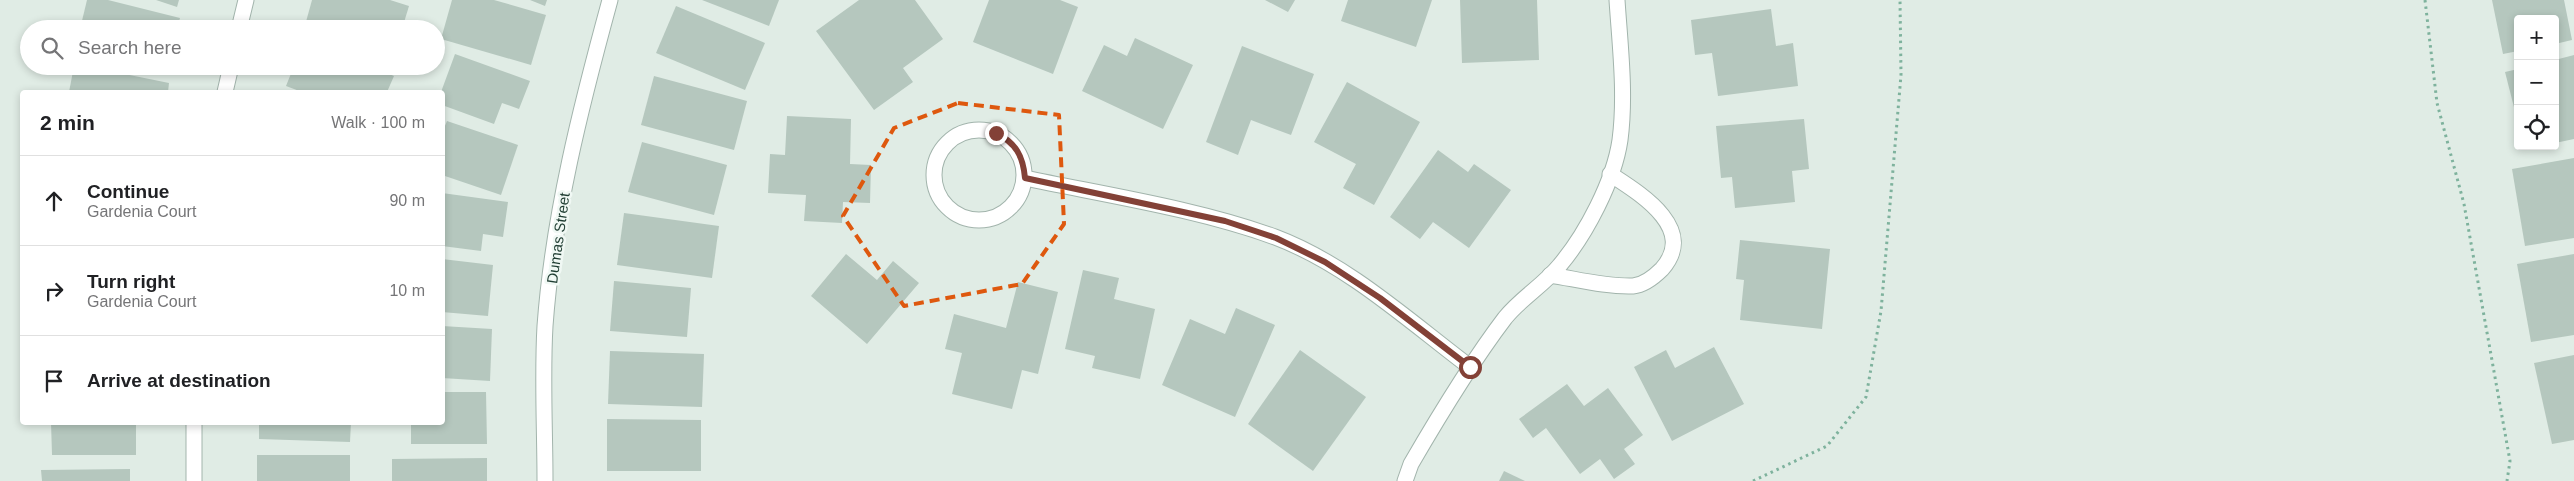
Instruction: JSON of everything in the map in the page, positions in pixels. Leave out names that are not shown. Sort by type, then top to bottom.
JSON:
[{"type":"street","points":[[241,20],[246,0]]},
{"type":"street","name":"Dumas Street","points":[[545,481],[545,326],[556,243],[584,95],[610,0]]},
{"type":"street","points":[[1405,481],[1416,456],[1470,367],[1507,316],[1559,266],[1586,228],[1610,174],[1620,141],[1622,84],[1617,0]]},
{"type":"street","points":[[225,90],[229,75]]},
{"type":"street","points":[[982,129],[996,133],[1008,140],[1018,150],[1023,163],[1025,178],[1021,193],[1013,206],[993,218],[969,219],[955,213],[943,202],[936,188],[934,172],[937,158],[944,146],[955,136],[968,131],[982,129]]},
{"type":"street","points":[[1550,275],[1635,286],[1653,278],[1667,263],[1672,244],[1669,224],[1657,207],[1610,174]]},
{"type":"street","points":[[1025,178],[1225,221],[1276,238],[1325,262],[1372,293],[1470,367]]},
{"type":"street","points":[[194,425],[194,481]]},
{"type":"path","points":[[1752,481],[1827,446],[1866,397],[1881,311],[1900,94],[1900,0]]},
{"type":"path","points":[[2425,0],[2437,103],[2464,204],[2510,461],[2507,481]]},
{"type":"highlighted area","points":[[958,103],[1059,115],[1064,224],[1022,284],[904,306],[843,216],[894,128]]},
{"type":"building","points":[[87,0],[108,0],[180,18],[179,20],[82,20]]},
{"type":"building","points":[[156,0],[179,0],[177,7]]},
{"type":"building","points":[[312,0],[390,0],[409,6],[405,20],[306,20]]},
{"type":"building","points":[[452,0],[494,0],[546,15],[531,65],[445,40],[445,25]]},
{"type":"building","points":[[530,0],[547,0],[545,6]]},
{"type":"building","points":[[702,0],[779,0],[769,26]]},
{"type":"building","points":[[859,0],[915,0],[943,39],[903,68],[913,82],[874,110],[816,31]]},
{"type":"building","points":[[989,0],[1060,0],[1078,7],[1053,74],[973,42]]},
{"type":"building","points":[[1265,0],[1295,0],[1288,12]]},
{"type":"building","points":[[1348,0],[1432,0],[1416,47],[1341,21]]},
{"type":"building","points":[[1460,0],[1537,0],[1539,60],[1462,63]]},
{"type":"building","points":[[2492,0],[2564,0],[2572,40],[2559,43],[2559,15],[2514,15],[2514,52],[2503,54]]},
{"type":"building","points":[[676,6],[765,43],[745,90],[656,53]]},
{"type":"building","points":[[1771,9],[1776,46],[1793,43],[1798,86],[1718,96],[1712,53],[1695,55],[1691,20]]},
{"type":"building","points":[[1135,38],[1193,65],[1163,129],[1082,91],[1104,45],[1127,56]]},
{"type":"building","points":[[1242,46],[1314,74],[1291,135],[1251,120],[1238,155],[1206,142]]},
{"type":"building","points":[[455,54],[530,81],[519,109],[502,103],[494,124],[445,106],[445,90],[442,90]]},
{"type":"building","points":[[2574,55],[2574,139],[2559,142],[2559,60]]},
{"type":"building","points":[[2514,70],[2514,107],[2505,72]]},
{"type":"building","points":[[72,75],[129,75],[169,83],[168,90],[69,90]]},
{"type":"building","points":[[290,75],[394,76],[388,90],[297,90],[286,86]]},
{"type":"building","points":[[654,76],[747,101],[734,150],[641,125]]},
{"type":"building","points":[[1347,82],[1420,122],[1374,205],[1343,188],[1356,164],[1314,142]]},
{"type":"building","points":[[787,116],[851,119],[850,164],[871,165],[870,203],[843,202],[842,223],[804,221],[806,195],[768,193],[770,154],[785,155]]},
{"type":"building","points":[[1804,119],[1809,169],[1792,171],[1795,202],[1735,208],[1732,177],[1721,178],[1716,126]]},
{"type":"building","points":[[447,121],[518,145],[501,195],[445,176],[445,126]]},
{"type":"building","points":[[642,142],[727,165],[714,215],[628,192]]},
{"type":"building","points":[[1438,150],[1468,172],[1474,164],[1511,190],[1469,248],[1433,222],[1420,239],[1390,217]]},
{"type":"building","points":[[2574,158],[2574,238],[2525,246],[2512,169]]},
{"type":"building","points":[[445,193],[508,202],[503,237],[483,234],[481,251],[445,246]]},
{"type":"building","points":[[624,213],[719,226],[712,278],[617,265]]},
{"type":"building","points":[[1740,240],[1830,249],[1822,329],[1740,320],[1744,280],[1736,279]]},
{"type":"building","points":[[846,254],[877,280],[893,261],[919,283],[867,344],[811,296]]},
{"type":"building","points":[[2574,254],[2574,335],[2531,342],[2517,264]]},
{"type":"building","points":[[445,259],[493,265],[488,316],[445,312]]},
{"type":"building","points":[[1083,270],[1119,278],[1114,299],[1155,309],[1140,379],[1092,368],[1095,356],[1065,349]]},
{"type":"building","points":[[614,281],[691,288],[687,337],[610,331]]},
{"type":"building","points":[[1018,282],[1058,292],[1038,374],[1022,370],[1012,409],[952,394],[962,353],[945,349],[954,314],[1006,328]]},
{"type":"building","points":[[1236,308],[1275,325],[1235,417],[1162,385],[1190,319],[1225,334]]},
{"type":"building","points":[[445,326],[492,329],[490,381],[445,378]]},
{"type":"building","points":[[1714,347],[1744,404],[1672,441],[1634,367],[1666,350],[1675,368]]},
{"type":"building","points":[[1300,350],[1366,397],[1313,471],[1248,424]]},
{"type":"building","points":[[610,351],[704,354],[702,407],[608,404]]},
{"type":"building","points":[[2574,355],[2574,440],[2552,444],[2534,363]]},
{"type":"building","points":[[1567,384],[1584,406],[1608,388],[1643,435],[1624,449],[1635,464],[1614,479],[1600,459],[1580,474],[1546,428],[1533,438],[1519,419]]},
{"type":"building","points":[[445,392],[486,392],[487,444],[411,444],[411,425],[445,425]]},
{"type":"building","points":[[607,419],[701,420],[701,471],[607,471]]},
{"type":"building","points":[[51,425],[136,425],[136,455],[52,455]]},
{"type":"building","points":[[259,425],[351,425],[350,442],[259,439]]},
{"type":"building","points":[[257,455],[350,455],[350,481],[257,481]]},
{"type":"building","points":[[487,458],[487,481],[392,481],[392,459]]},
{"type":"building","points":[[130,469],[130,481],[42,481],[41,470]]},
{"type":"building","points":[[1504,471],[1525,481],[1499,481]]},
{"type":"route","points":[[996,133],[1008,140],[1018,150],[1023,163],[1025,178],[1225,221],[1276,238],[1325,262],[1380,298],[1470,367]]}]
